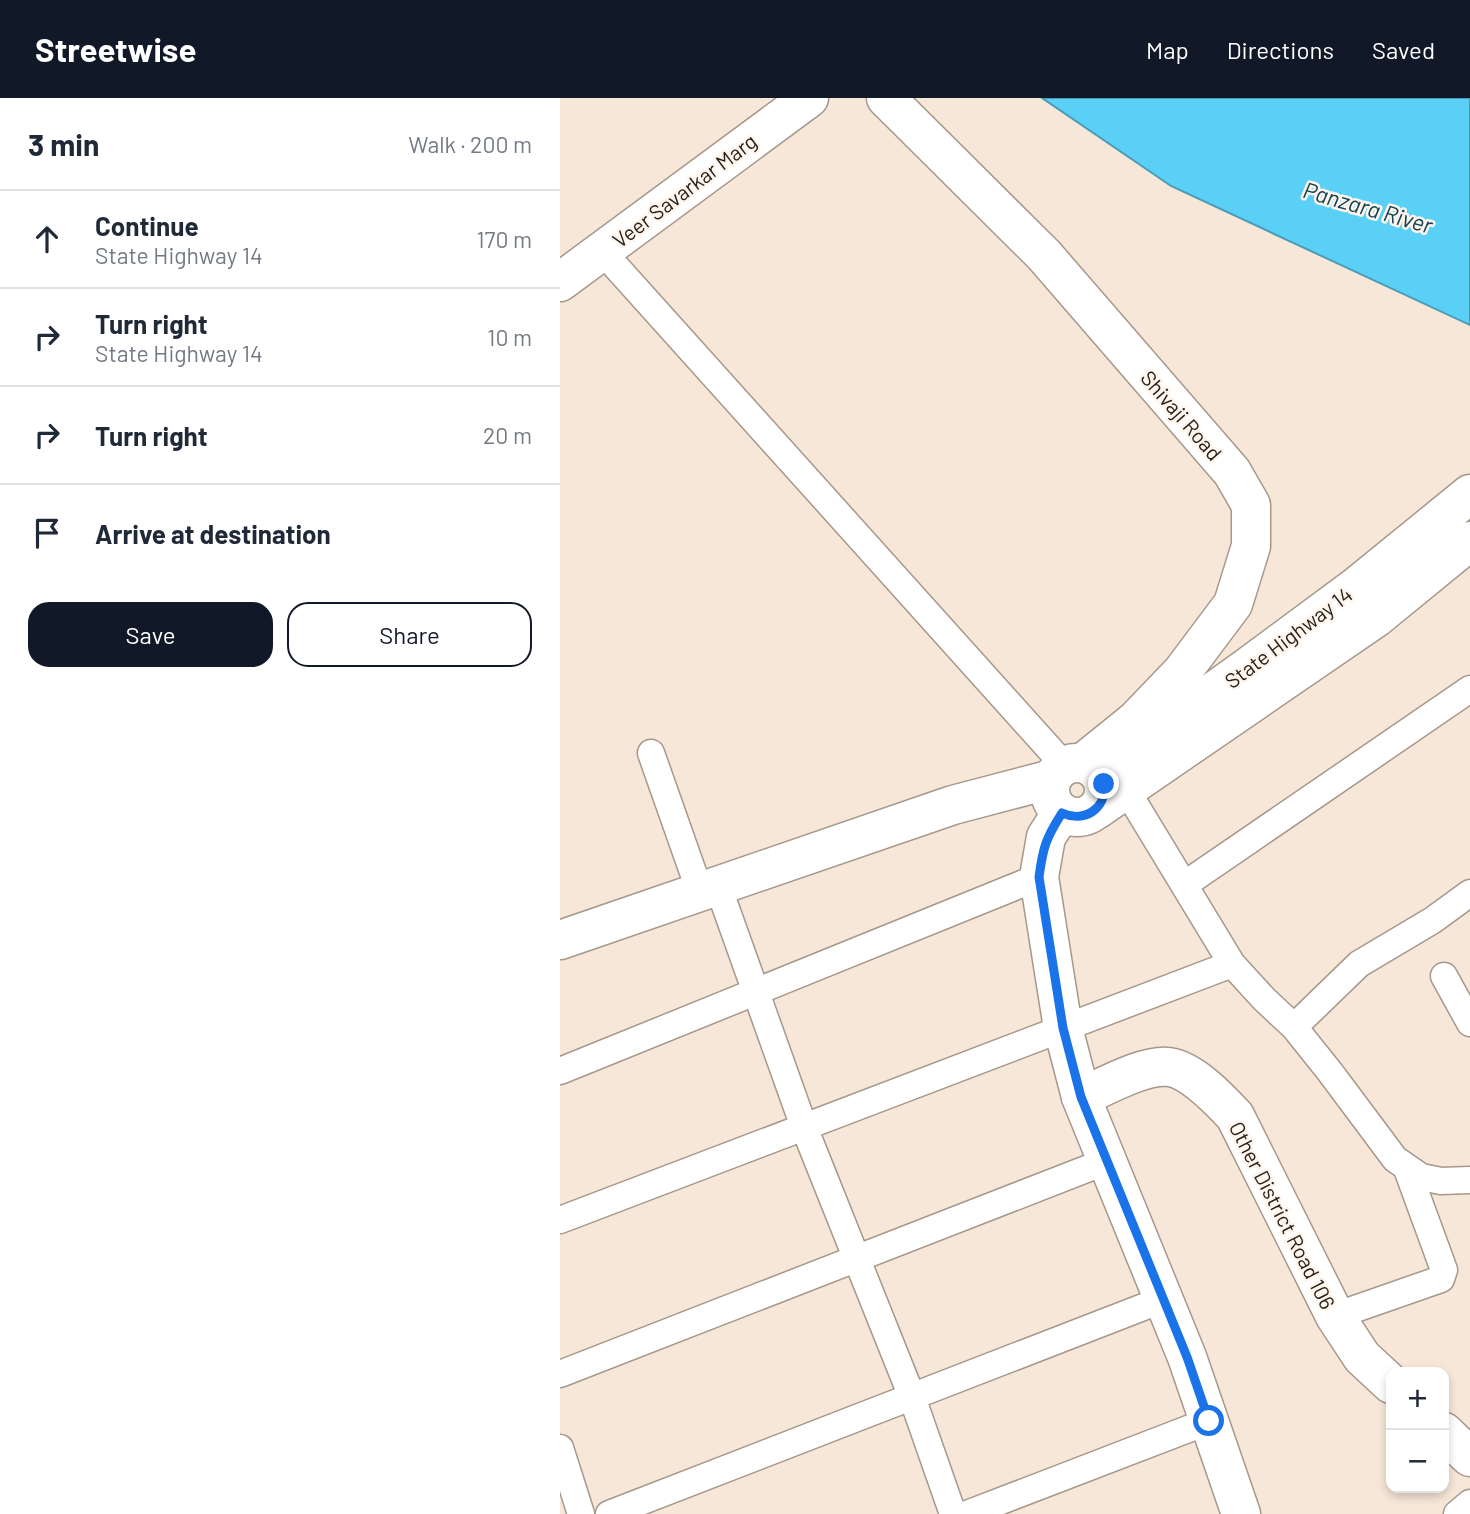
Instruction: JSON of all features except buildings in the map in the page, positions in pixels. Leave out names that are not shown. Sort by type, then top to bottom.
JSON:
[{"type":"main road","name":"Veer Savarkar Marg","points":[[560,282],[809,98]]},
{"type":"main road","name":"Shivaji Road","points":[[886,98],[1044,255],[1232,472],[1251,505],[1251,546],[1233,604],[1173,682],[1136,720],[1083,785]]},
{"type":"main road","name":"State Highway 14","points":[[1241,1514],[1187,1357],[1081,1097],[1063,1028],[1039,877],[1046,837],[1083,785],[1245,670],[1357,586],[1470,494]]},
{"type":"main road","name":"State Highway 14","points":[[1083,785],[1377,617],[1470,541]]},
{"type":"main road","points":[[560,940],[953,805],[1083,785]]},
{"type":"main road","name":"Other District Road 106","points":[[1081,1097],[1150,1068],[1171,1067],[1215,1095],[1235,1116],[1335,1317],[1362,1357],[1386,1379]]},
{"type":"main road","points":[[1449,1438],[1470,1457]]},
{"type":"street","points":[[602,251],[1033,733],[1184,885],[1232,964],[1294,1027],[1395,1159],[1421,1177],[1441,1181],[1470,1180]]},
{"type":"street","points":[[1184,885],[1470,689]]},
{"type":"street","points":[[651,753],[755,992],[804,1127],[912,1397],[953,1514]]},
{"type":"street","points":[[560,1071],[1039,877]]},
{"type":"street","points":[[1294,1027],[1359,964],[1433,920],[1470,894]]},
{"type":"street","points":[[560,1220],[1232,964]]},
{"type":"street","points":[[1444,976],[1470,1023]]},
{"type":"street","points":[[560,1374],[1107,1161]]},
{"type":"street","points":[[1335,1317],[1441,1279],[1444,1275],[1407,1169]]},
{"type":"street","points":[[610,1514],[1164,1299]]},
{"type":"street","points":[[967,1514],[1209,1421]]},
{"type":"street","points":[[560,1448],[581,1514]]},
{"type":"street","points":[[1457,1514],[1470,1503]]},
{"type":"water","name":"Panzara River","points":[[1042,98],[1470,98],[1470,325],[1171,186]]},
{"type":"route","points":[[1104,784],[1105,793],[1096,810],[1079,817],[1062,813],[1046,837],[1041,857],[1039,877],[1063,1028],[1081,1097],[1187,1357],[1209,1421]]}]
